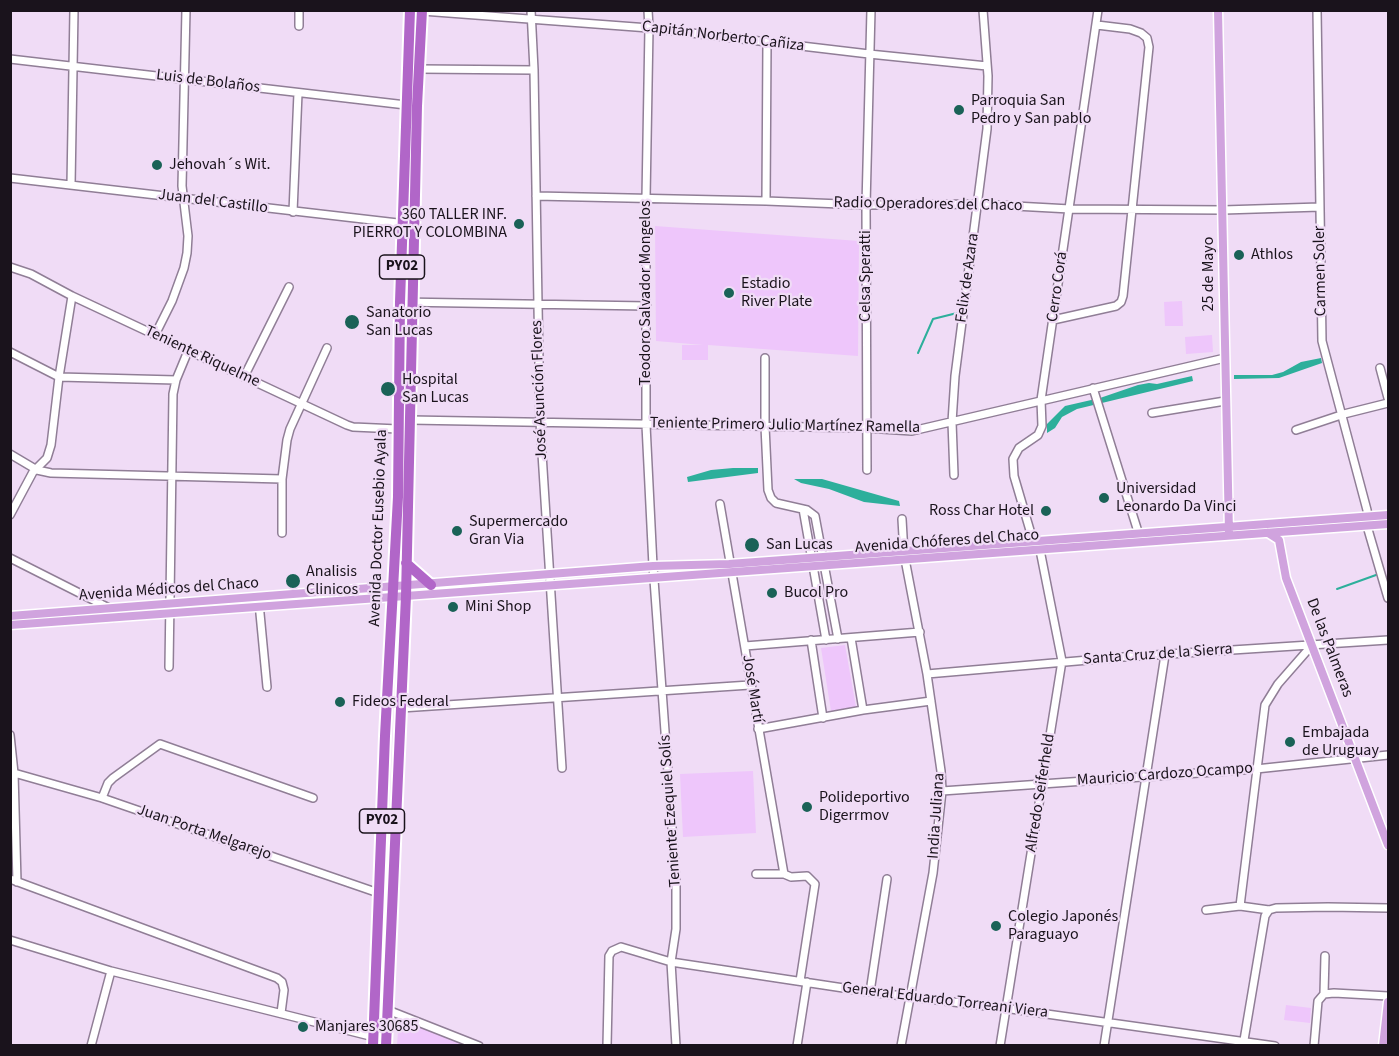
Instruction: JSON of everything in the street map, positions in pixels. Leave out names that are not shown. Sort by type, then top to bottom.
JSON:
[{"type":"highway","name":"Avenida Doctor Eusebio Ayala","points":[[374,1041],[382,821],[400,592],[406,563],[412,301],[406,105],[410,10]]},
{"type":"highway","name":"Avenida Doctor Eusebio Ayala","points":[[386,1043],[401,708],[398,497],[400,302],[409,224],[422,11]]},
{"type":"highway","points":[[406,563],[430,585]]},
{"type":"highway","points":[[382,821],[396,823]]},
{"type":"main road","name":"25 de Mayo","points":[[1218,10],[1224,210],[1225,401],[1228,513],[1231,530]]},
{"type":"main road","points":[[1228,513],[1240,523],[1276,521],[1284,524]]},
{"type":"main road","name":"Avenida Chóferes del Chaco","points":[[400,592],[430,585],[653,566],[813,568],[905,560],[1138,533],[1231,530],[1268,533],[1368,521],[1389,515]]},
{"type":"main road","name":"Avenida Chóferes del Chaco","points":[[400,592],[550,585],[904,550],[1141,543],[1284,524],[1368,521],[1389,524]]},
{"type":"main road","name":"De las Palmeras","points":[[1268,533],[1280,540],[1286,578],[1313,644],[1353,758],[1389,845]]},
{"type":"main road","name":"Avenida Médicos del Chaco","points":[[10,625],[169,604],[259,602],[400,592]]},
{"type":"main road","name":"Avenida Médicos del Chaco","points":[[10,616],[169,614],[259,602]]},
{"type":"main road","points":[[1383,1046],[1389,1002]]},
{"type":"street","points":[[71,185],[74,10]]},
{"type":"street","points":[[155,335],[172,301],[184,268],[188,236],[183,199],[186,10]]},
{"type":"street","points":[[298,26],[299,10]]},
{"type":"street","name":"Teodoro Salvador Mongelos","points":[[648,10],[650,28],[646,198],[646,425],[655,576]]},
{"type":"street","name":"Celsa Speratti","points":[[867,470],[866,205],[872,10]]},
{"type":"street","name":"Felix de Azara","points":[[954,475],[952,422],[955,376],[987,129],[987,66],[983,10]]},
{"type":"street","name":"Cerro Corá","points":[[1036,545],[1014,476],[1013,459],[1019,448],[1040,431],[1041,400],[1098,10]]},
{"type":"street","name":"Carmen Soler","points":[[1317,10],[1323,346],[1389,598]]},
{"type":"street","name":"Capitán Norberto Cañiza","points":[[422,11],[532,14],[987,66]]},
{"type":"street","name":"José Asunción Flores","points":[[532,14],[540,422],[562,768]]},
{"type":"street","points":[[1053,320],[1116,306],[1121,302],[1127,270],[1149,47],[1147,38],[1141,33],[1130,29],[1097,25]]},
{"type":"street","points":[[766,201],[767,42]]},
{"type":"street","name":"Luis de Bolaños","points":[[10,59],[406,105]]},
{"type":"street","points":[[419,69],[534,70]]},
{"type":"street","points":[[293,212],[298,93]]},
{"type":"street","name":"Juan del Castillo","points":[[10,178],[409,224]]},
{"type":"street","name":"Radio Operadores del Chaco","points":[[536,196],[866,205],[978,204],[1070,209],[1224,210],[1320,207]]},
{"type":"street","name":"Teniente Riquelme","points":[[10,267],[31,274],[72,296],[353,427],[398,429]]},
{"type":"street","points":[[244,377],[289,287]]},
{"type":"street","points":[[10,515],[33,472],[47,458],[51,445],[72,296]]},
{"type":"street","points":[[400,302],[647,306]]},
{"type":"street","points":[[282,532],[282,479],[286,440],[327,348]]},
{"type":"street","points":[[169,667],[173,394],[188,351]]},
{"type":"street","points":[[10,352],[59,377],[176,380]]},
{"type":"street","points":[[765,358],[767,484],[773,500],[781,505],[813,513],[838,639]]},
{"type":"street","name":"Teniente Primero Julio Martínez Ramella","points":[[410,420],[866,428],[912,431],[1225,358]]},
{"type":"street","points":[[1380,368],[1389,398]]},
{"type":"street","points":[[1093,388],[1141,543]]},
{"type":"street","points":[[1152,413],[1225,401]]},
{"type":"street","points":[[1296,430],[1389,403]]},
{"type":"street","points":[[10,454],[37,470],[51,473],[282,479]]},
{"type":"street","name":"José Martí","points":[[720,504],[784,874]]},
{"type":"street","points":[[803,509],[826,640]]},
{"type":"street","points":[[902,519],[904,550]]},
{"type":"street","name":"Alfredo Seiferheld","points":[[1000,1046],[1062,662],[1036,545]]},
{"type":"street","name":"India Juliana","points":[[902,1046],[933,873],[942,791],[927,674],[904,550]]},
{"type":"street","points":[[10,558],[112,613]]},
{"type":"street","name":"Teniente Ezequiel Solís","points":[[655,576],[676,883],[676,929],[671,962],[676,1046]]},
{"type":"street","points":[[259,602],[267,687]]},
{"type":"street","points":[[745,646],[920,632]]},
{"type":"street","points":[[851,638],[863,710]]},
{"type":"street","name":"Santa Cruz de la Sierra","points":[[927,674],[1389,639]]},
{"type":"street","points":[[811,640],[823,718]]},
{"type":"street","points":[[1240,906],[1264,705],[1278,684],[1313,644]]},
{"type":"street","points":[[1104,1046],[1165,655]]},
{"type":"street","points":[[401,708],[750,685]]},
{"type":"street","points":[[758,729],[863,710],[931,701]]},
{"type":"street","points":[[11,737],[14,773],[14,880],[277,978],[282,982],[284,990],[281,1013]]},
{"type":"street","points":[[102,798],[108,783],[113,778],[160,744],[313,798]]},
{"type":"street","name":"Mauricio Cardozo Ocampo","points":[[942,791],[1256,769],[1389,755]]},
{"type":"street","name":"Juan Porta Melgarejo","points":[[14,773],[102,798],[393,898]]},
{"type":"street","points":[[756,874],[807,876],[815,884],[797,1046]]},
{"type":"street","points":[[870,992],[887,879]]},
{"type":"street","points":[[1206,910],[1240,906],[1269,910],[1317,907],[1389,908]]},
{"type":"street","points":[[1244,1043],[1266,916],[1269,910]]},
{"type":"street","points":[[10,940],[111,971],[281,1013],[386,1043]]},
{"type":"street","name":"General Eduardo Torreani Viera","points":[[607,1046],[609,956],[616,948],[625,948],[671,962],[870,992],[1006,1008],[1275,1046]]},
{"type":"street","points":[[1314,1046],[1318,1001],[1324,994],[1324,956]]},
{"type":"street","points":[[90,1046],[111,971]]},
{"type":"street","points":[[1324,994],[1389,996]]},
{"type":"street","points":[[375,1005],[479,1046]]},
{"type":"shaded area","points":[[655,226],[859,241],[858,356],[708,345],[708,360],[682,360],[682,345],[703,345],[656,341]]},
{"type":"shaded area","points":[[1182,301],[1183,326],[1165,326],[1164,302]]},
{"type":"shaded area","points":[[1212,335],[1213,352],[1186,354],[1185,337]]},
{"type":"shaded area","points":[[1321,358],[1322,363],[1279,378],[1234,379],[1234,375],[1272,375],[1301,362]]},
{"type":"shaded area","points":[[1192,376],[1193,381],[1077,409],[1062,417],[1055,428],[1047,433],[1047,424],[1065,406],[1100,398],[1138,385],[1157,384]]},
{"type":"shaded area","points":[[758,468],[758,473],[688,482],[687,477],[711,470]]},
{"type":"shaded area","points":[[794,479],[822,479],[899,501],[900,506],[864,502]]},
{"type":"shaded area","points":[[845,645],[856,707],[831,711],[821,648]]},
{"type":"shaded area","points":[[753,771],[756,833],[683,837],[680,774]]},
{"type":"shaded area","points":[[1286,1005],[1311,1008],[1310,1023],[1284,1020]]},
{"type":"shaded area","points":[[399,1019],[466,1045],[397,1045]]},
{"type":"waterway","points":[[918,353],[933,319],[957,313]]},
{"type":"waterway","points":[[1337,589],[1376,575]]},
{"type":"place","name":"Parroquia San Pedro y San pablo","points":[[959,110]]},
{"type":"place","name":"Jehovah´s Wit.","points":[[157,165]]},
{"type":"place","name":"360 TALLER INF. PIERROT Y COLOMBINA","points":[[519,224]]},
{"type":"place","name":"Athlos","points":[[1239,255]]},
{"type":"place","name":"Estadio River Plate","points":[[729,293]]},
{"type":"place","name":"Sanatorio San Lucas","points":[[352,322]]},
{"type":"place","name":"Hospital San Lucas","points":[[388,389]]},
{"type":"place","name":"Universidad Leonardo Da Vinci","points":[[1104,498]]},
{"type":"place","name":"Ross Char Hotel","points":[[1046,511]]},
{"type":"place","name":"Supermercado Gran Via","points":[[457,531]]},
{"type":"place","name":"San Lucas","points":[[752,545]]},
{"type":"place","name":"Analisis Clinicos","points":[[293,581]]},
{"type":"place","name":"Bucol Pro","points":[[772,593]]},
{"type":"place","name":"Mini Shop","points":[[453,607]]},
{"type":"place","name":"Fideos Federal","points":[[340,702]]},
{"type":"place","name":"Embajada de Uruguay","points":[[1290,742]]},
{"type":"place","name":"Polideportivo Digerrmov","points":[[807,807]]},
{"type":"place","name":"Colegio Japonés Paraguayo","points":[[996,926]]},
{"type":"place","name":"Manjares 30685","points":[[303,1027]]}]
